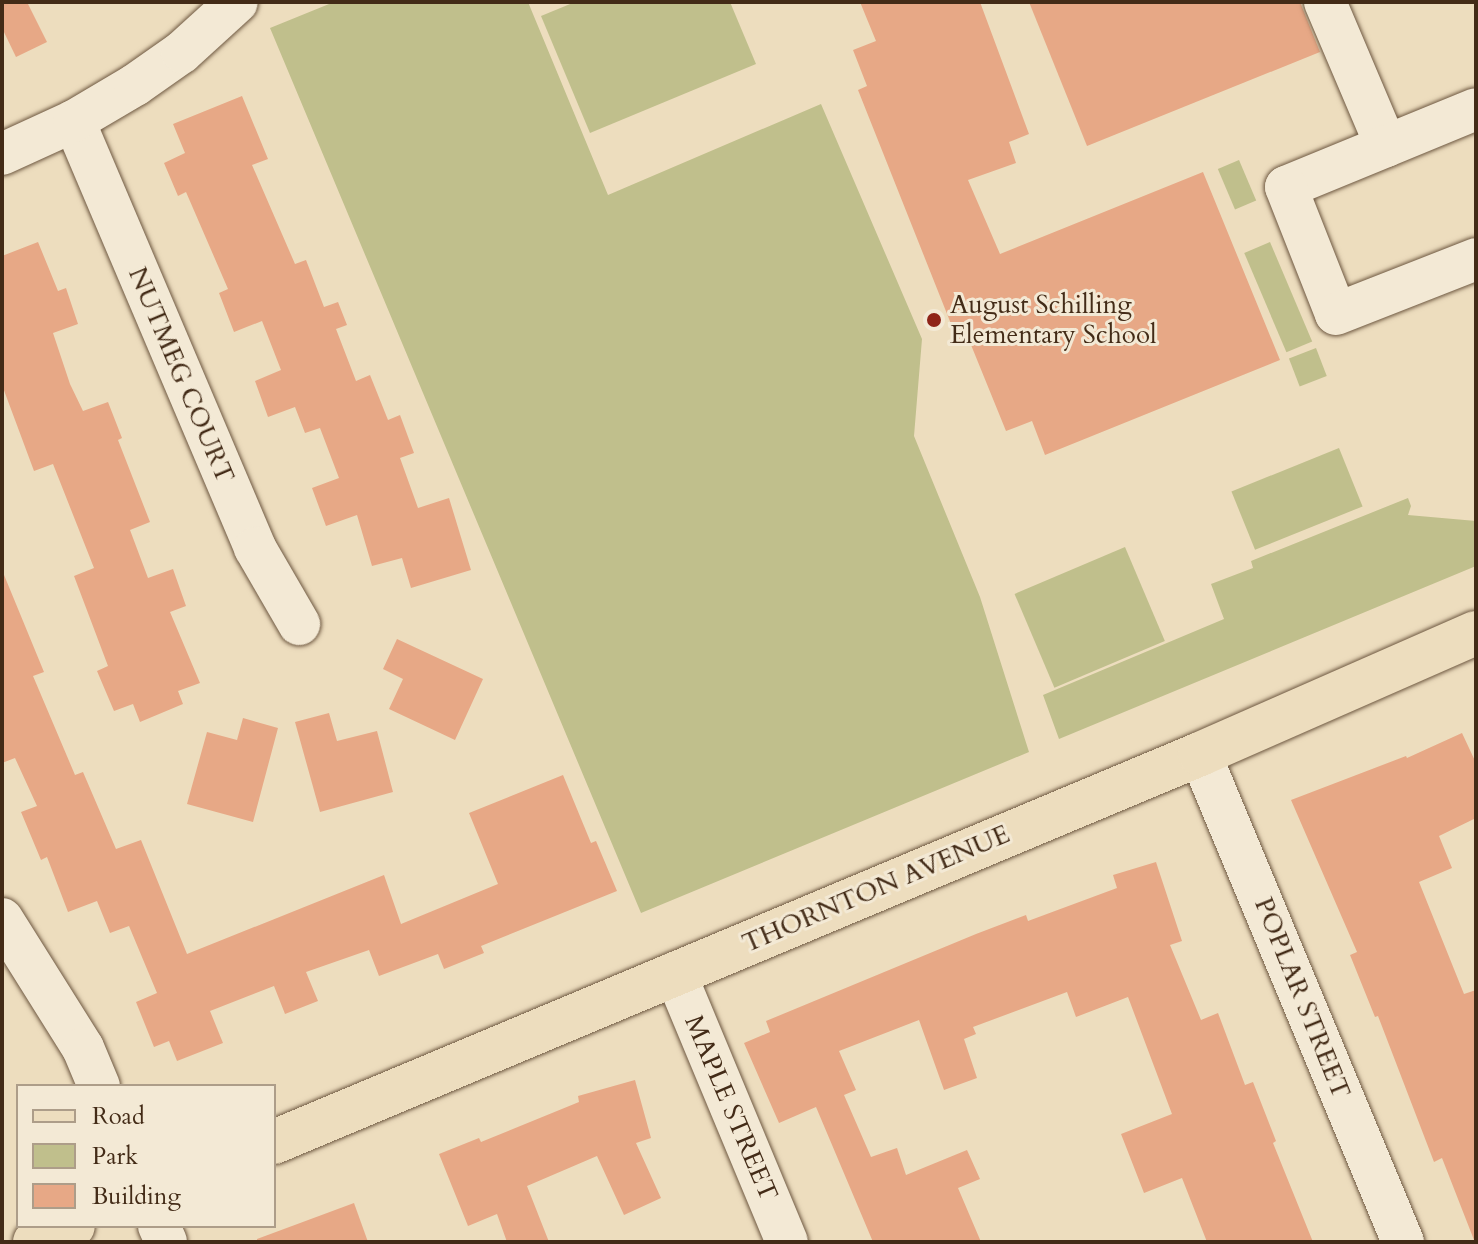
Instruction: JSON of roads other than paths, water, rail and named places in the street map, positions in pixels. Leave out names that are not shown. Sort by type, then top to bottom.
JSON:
[{"type":"main road","name":"THORNTON AVENUE","points":[[276,1141],[1200,754],[1476,633]]},
{"type":"main road","points":[[35,1242],[68,1228]]},
{"type":"street","points":[[2,154],[74,121],[182,52],[237,2]]},
{"type":"street","points":[[1325,2],[1386,146]]},
{"type":"street","points":[[1476,109],[1286,187],[1336,314],[1476,259]]},
{"type":"street","name":"NUTMEG COURT","points":[[74,121],[255,548],[299,624]]},
{"type":"street","name":"POPLAR STREET","points":[[1200,754],[1403,1242]]},
{"type":"street","points":[[2,919],[76,1036],[98,1084]]},
{"type":"street","name":"MAPLE STREET","points":[[675,973],[787,1242]]},
{"type":"place","name":"August Schilling Elementary School","points":[[934,320]]}]
